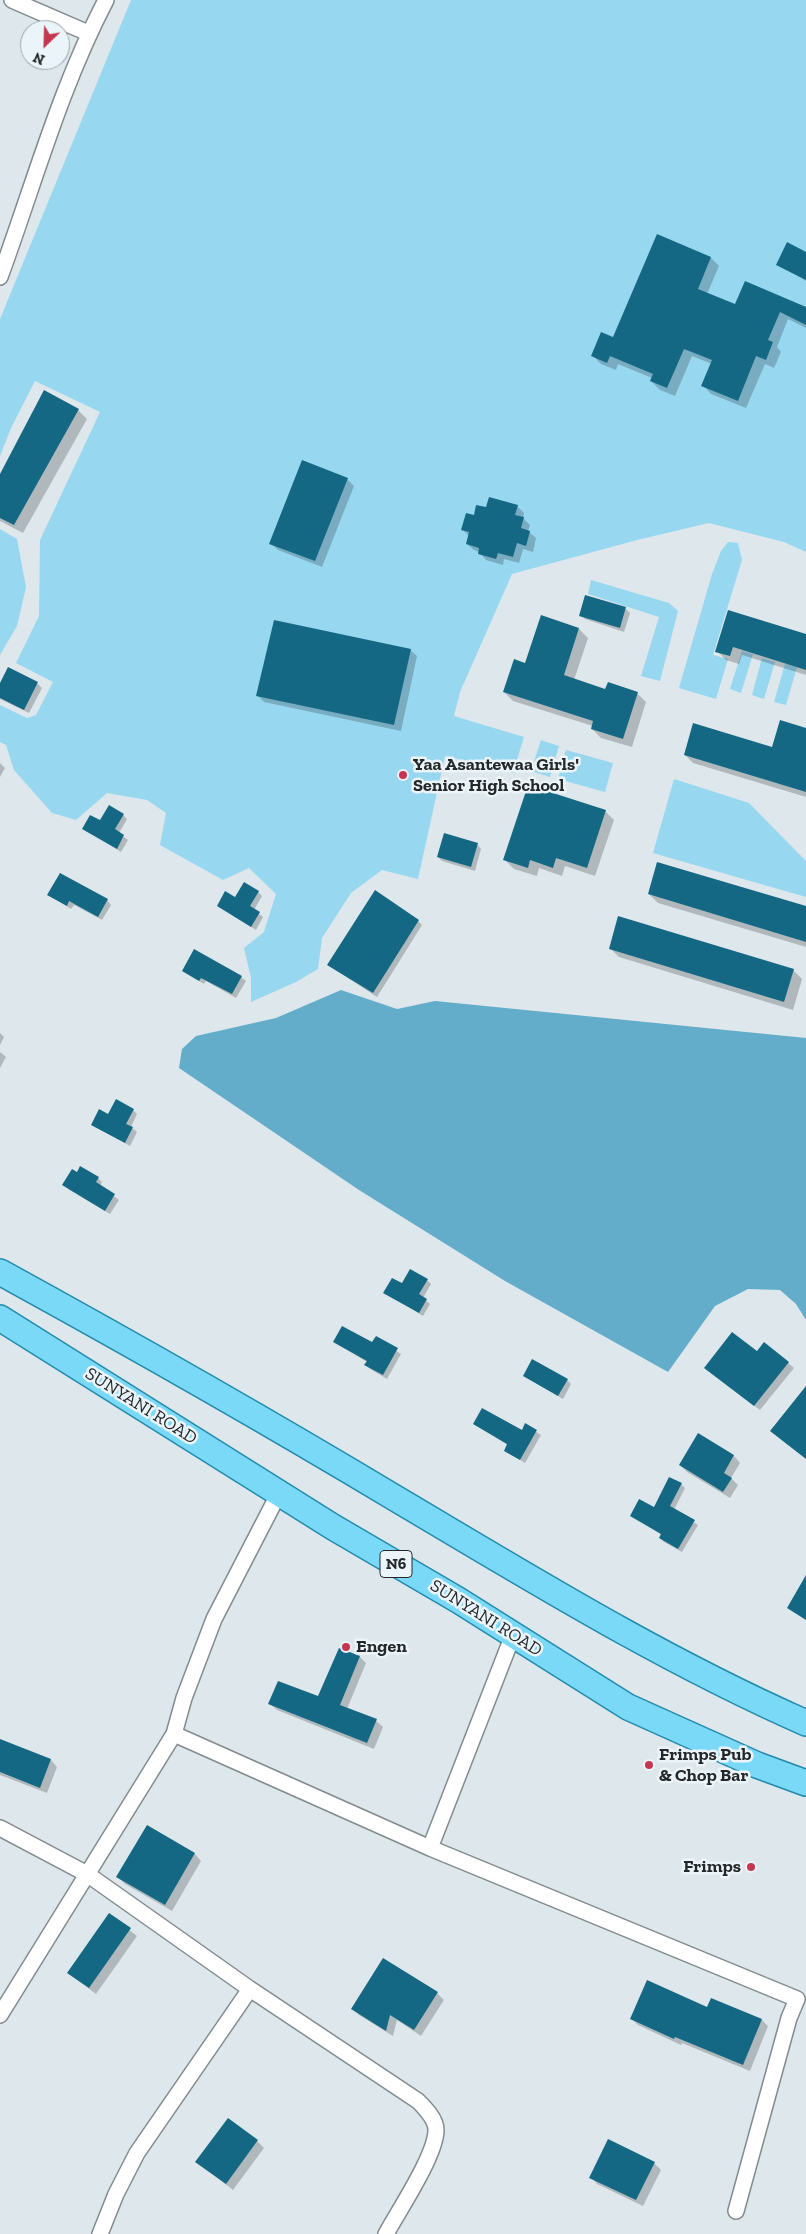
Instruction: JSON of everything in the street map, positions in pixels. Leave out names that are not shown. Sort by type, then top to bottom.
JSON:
[{"type":"main road","points":[[0,1272],[350,1471],[602,1620],[744,1696],[806,1723]]},
{"type":"main road","name":"SUNYANI ROAD","points":[[0,1318],[628,1708],[757,1765],[806,1784]]},
{"type":"street","points":[[12,0],[88,33]]},
{"type":"street","points":[[0,277],[47,139],[88,33],[106,0]]},
{"type":"street","points":[[0,2015],[174,1734],[184,1698],[214,1619],[279,1493]]},
{"type":"street","points":[[430,1848],[513,1635]]},
{"type":"street","points":[[174,1734],[430,1848],[801,2001],[788,2018],[736,2211]]},
{"type":"street","points":[[0,1828],[87,1874],[250,1989],[418,2101],[430,2114],[436,2128],[432,2146],[386,2234]]},
{"type":"street","points":[[100,2234],[116,2194],[138,2153],[250,1989]]},
{"type":"shaded area","points":[[131,0],[806,0],[806,552],[784,542],[709,523],[637,540],[512,574],[460,692],[454,716],[524,737],[513,773],[445,756],[418,879],[382,870],[351,893],[322,938],[318,969],[296,982],[251,1002],[251,978],[244,948],[264,932],[276,894],[249,868],[223,880],[160,845],[166,813],[147,800],[107,793],[76,820],[52,813],[14,770],[6,745],[0,742],[0,705],[27,718],[36,715],[53,682],[16,663],[39,616],[40,540],[100,412],[35,381],[11,428],[0,456],[0,319]]},
{"type":"shaded area","points":[[0,529],[17,539],[26,587],[17,626],[0,655]]},
{"type":"shaded area","points":[[728,542],[738,543],[742,560],[713,655],[728,659],[716,699],[679,688],[712,574],[721,551]]},
{"type":"shaded area","points":[[591,580],[669,603],[678,611],[660,681],[641,676],[659,617],[588,594]]},
{"type":"shaded area","points":[[742,651],[753,654],[741,693],[730,689]]},
{"type":"shaded area","points":[[762,658],[775,662],[764,699],[752,695]]},
{"type":"shaded area","points":[[785,664],[797,667],[786,705],[774,702]]},
{"type":"shaded area","points":[[541,740],[559,746],[550,777],[531,771]]},
{"type":"shaded area","points":[[566,750],[613,763],[605,792],[558,779]]},
{"type":"shaded area","points":[[674,779],[749,803],[806,861],[806,897],[653,853]]},
{"type":"shaded area","points":[[341,990],[397,1009],[435,1001],[806,1038],[806,1320],[796,1304],[780,1290],[748,1289],[715,1306],[668,1372],[505,1281],[359,1190],[179,1068],[182,1049],[196,1036],[276,1018]]},
{"type":"building","points":[[657,234],[711,257],[698,289],[735,304],[745,281],[806,307],[806,325],[780,312],[768,340],[773,342],[766,360],[756,356],[738,401],[701,386],[712,360],[684,349],[667,388],[650,381],[653,374],[610,356],[607,363],[591,356],[601,332],[613,337]]},
{"type":"building","points":[[787,242],[806,252],[806,280],[776,265]]},
{"type":"building","points":[[44,390],[79,409],[14,525],[0,518],[0,474]]},
{"type":"building","points":[[302,460],[348,478],[315,561],[269,544]]},
{"type":"building","points":[[489,497],[518,505],[515,515],[524,517],[521,528],[530,531],[526,546],[517,543],[513,557],[498,553],[496,559],[478,554],[479,548],[466,544],[469,532],[461,530],[466,513],[474,515],[476,505],[486,507]]},
{"type":"building","points":[[585,595],[626,607],[620,628],[579,616]]},
{"type":"building","points":[[728,610],[806,634],[806,670],[733,647],[730,656],[715,652]]},
{"type":"building","points":[[541,615],[579,628],[564,675],[605,689],[608,682],[638,692],[623,739],[591,729],[593,721],[503,692],[514,659],[525,663]]},
{"type":"building","points":[[274,620],[411,649],[394,725],[256,696]]},
{"type":"building","points":[[8,667],[38,682],[24,710],[0,698],[0,683]]},
{"type":"building","points":[[780,720],[806,728],[806,792],[684,755],[693,723],[772,747]]},
{"type":"building","points":[[528,785],[606,810],[587,868],[556,858],[553,868],[530,860],[528,868],[503,860]]},
{"type":"building","points":[[109,805],[124,814],[115,829],[124,835],[117,849],[82,829],[90,815],[100,820]]},
{"type":"building","points":[[444,833],[478,843],[471,867],[437,857]]},
{"type":"building","points":[[657,862],[806,906],[806,942],[648,894]]},
{"type":"building","points":[[60,873],[108,899],[98,917],[69,901],[67,906],[47,895]]},
{"type":"building","points":[[244,882],[259,891],[250,906],[260,912],[251,927],[217,906],[225,891],[235,897]]},
{"type":"building","points":[[375,890],[419,920],[373,993],[327,965]]},
{"type":"building","points":[[618,916],[794,969],[784,1002],[609,949]]},
{"type":"building","points":[[194,949],[242,976],[232,994],[201,978],[199,981],[182,971]]},
{"type":"building","points":[[116,1099],[134,1109],[126,1124],[133,1127],[125,1143],[91,1125],[99,1109],[108,1114]]},
{"type":"building","points":[[80,1166],[99,1177],[96,1182],[115,1194],[105,1211],[62,1185],[72,1169],[77,1172]]},
{"type":"building","points":[[410,1269],[428,1279],[419,1294],[427,1299],[419,1313],[383,1293],[392,1278],[402,1283]]},
{"type":"building","points":[[342,1326],[372,1342],[376,1336],[398,1348],[383,1375],[364,1365],[367,1361],[333,1342]]},
{"type":"building","points":[[732,1332],[757,1351],[764,1342],[789,1362],[754,1406],[704,1368]]},
{"type":"building","points":[[532,1359],[568,1379],[558,1396],[523,1376]]},
{"type":"building","points":[[806,1386],[806,1459],[770,1431]]},
{"type":"building","points":[[482,1408],[522,1430],[525,1423],[537,1430],[520,1460],[504,1451],[507,1444],[473,1424]]},
{"type":"building","points":[[698,1433],[734,1455],[724,1473],[732,1478],[723,1492],[679,1465]]},
{"type":"building","points":[[669,1477],[682,1483],[670,1506],[695,1520],[678,1549],[659,1538],[661,1534],[630,1516],[639,1499],[654,1507]]},
{"type":"building","points":[[806,1575],[806,1620],[787,1608]]},
{"type":"building","points":[[339,1648],[360,1656],[340,1705],[377,1719],[367,1743],[268,1704],[278,1681],[318,1696]]},
{"type":"building","points":[[0,1739],[51,1759],[40,1788],[0,1772]]},
{"type":"building","points":[[147,1825],[195,1853],[165,1905],[116,1877]]},
{"type":"building","points":[[109,1913],[131,1928],[89,1988],[67,1973]]},
{"type":"building","points":[[383,1958],[438,1992],[414,2030],[390,2015],[386,2031],[351,2009]]},
{"type":"building","points":[[647,1980],[707,2007],[711,1998],[762,2019],[743,2065],[675,2037],[674,2039],[630,2019]]},
{"type":"building","points":[[228,2118],[258,2140],[226,2184],[195,2162]]},
{"type":"building","points":[[608,2139],[655,2162],[636,2200],[589,2178]]},
{"type":"place","name":"Yaa Asantewaa Girls' Senior High School","points":[[403,775]]},
{"type":"place","name":"Engen","points":[[346,1647]]},
{"type":"place","name":"Frimps Pub & Chop Bar","points":[[649,1765]]},
{"type":"place","name":"Frimps","points":[[751,1867]]}]
